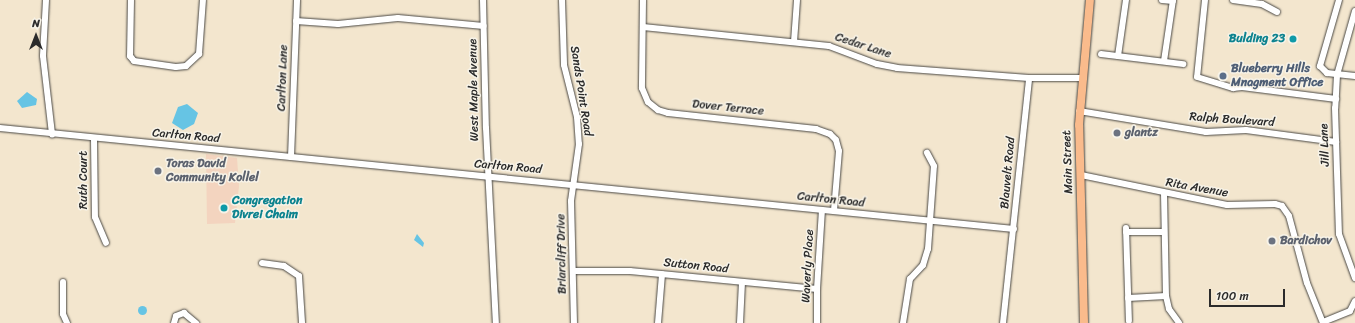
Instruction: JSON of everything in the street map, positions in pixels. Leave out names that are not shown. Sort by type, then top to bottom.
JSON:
[{"type":"main road","name":"Main Street","points":[[1084,323],[1080,111],[1090,0]]},
{"type":"street","points":[[46,0],[43,56],[52,134]]},
{"type":"street","points":[[131,0],[130,56],[134,61],[176,67],[186,66],[199,54],[203,0]]},
{"type":"street","name":"Carlton Lane","points":[[291,157],[297,0]]},
{"type":"street","name":"West Maple Avenue","points":[[483,0],[488,176],[496,323]]},
{"type":"street","name":"Sands Point Road","points":[[562,0],[564,65],[577,117],[579,144],[573,185]]},
{"type":"street","name":"Dover Terrace","points":[[643,0],[642,88],[648,102],[658,110],[816,129],[830,134],[836,140],[838,151],[834,211]]},
{"type":"street","points":[[794,42],[797,0]]},
{"type":"street","points":[[1118,56],[1126,0]]},
{"type":"street","points":[[1162,0],[1173,0],[1164,61]]},
{"type":"street","points":[[1205,0],[1197,77],[1232,88],[1242,87],[1336,99]]},
{"type":"street","points":[[1233,0],[1262,4],[1277,12]]},
{"type":"street","points":[[1339,0],[1320,66],[1327,73],[1355,76]]},
{"type":"street","name":"Jill Lane","points":[[1355,11],[1337,75],[1336,99],[1339,234],[1355,278]]},
{"type":"street","points":[[296,21],[338,24],[398,18],[484,26]]},
{"type":"street","name":"Cedar Lane","points":[[643,27],[829,46],[877,64],[897,68],[1029,78]]},
{"type":"street","points":[[1101,54],[1182,64]]},
{"type":"street","points":[[1029,78],[1082,78]]},
{"type":"street","name":"Blauvelt Road","points":[[1003,323],[1029,78]]},
{"type":"street","name":"Ralph Boulevard","points":[[1080,111],[1206,132],[1246,130],[1336,142]]},
{"type":"street","name":"Carlton Road","points":[[0,128],[94,139],[488,176],[931,222],[1014,229]]},
{"type":"street","name":"Ruth Court","points":[[94,139],[95,217],[106,243]]},
{"type":"street","points":[[903,323],[910,279],[927,258],[931,222],[934,166],[927,153]]},
{"type":"street","name":"Rita Avenue","points":[[1081,175],[1226,205],[1275,204],[1282,206],[1289,216],[1307,283],[1323,323]]},
{"type":"street","name":"Briarcliff Drive","points":[[573,185],[574,323]]},
{"type":"street","points":[[1164,193],[1166,296],[1168,308],[1179,323]]},
{"type":"street","name":"Waverly Place","points":[[818,323],[816,289],[822,210]]},
{"type":"street","points":[[1129,321],[1126,230],[1164,232]]},
{"type":"street","points":[[262,263],[284,266],[299,276],[302,295],[301,321]]},
{"type":"street","name":"Sutton Road","points":[[573,271],[630,271],[816,289]]},
{"type":"street","points":[[658,323],[662,274]]},
{"type":"street","points":[[63,282],[63,314],[67,323]]},
{"type":"street","points":[[740,323],[742,282]]},
{"type":"street","points":[[1128,298],[1166,296]]},
{"type":"street","points":[[1323,323],[1350,311],[1355,301]]},
{"type":"street","points":[[174,323],[176,316],[184,313],[196,323]]},
{"type":"shaded area","points":[[206,154],[237,158],[239,186],[235,223],[207,224]]},
{"type":"water","points":[[27,92],[37,99],[36,105],[22,108],[17,101]]},
{"type":"water","points":[[187,104],[198,113],[194,124],[183,130],[172,123],[178,107]]},
{"type":"water","points":[[417,234],[424,243],[423,247],[414,240]]},
{"type":"water","points":[[140,306],[144,306],[146,310],[144,314],[140,314],[138,312],[138,308]]},
{"type":"place","name":"Bulding 23","points":[[1293,39]]},
{"type":"place","name":"Blueberry Hills Mnagment Office","points":[[1223,76]]},
{"type":"place","name":"glantz","points":[[1117,133]]},
{"type":"place","name":"Toras David Community Kollel","points":[[158,171]]},
{"type":"place","name":"Congregation Divrei Chaim","points":[[224,208]]},
{"type":"place","name":"Bardichov","points":[[1272,241]]}]
